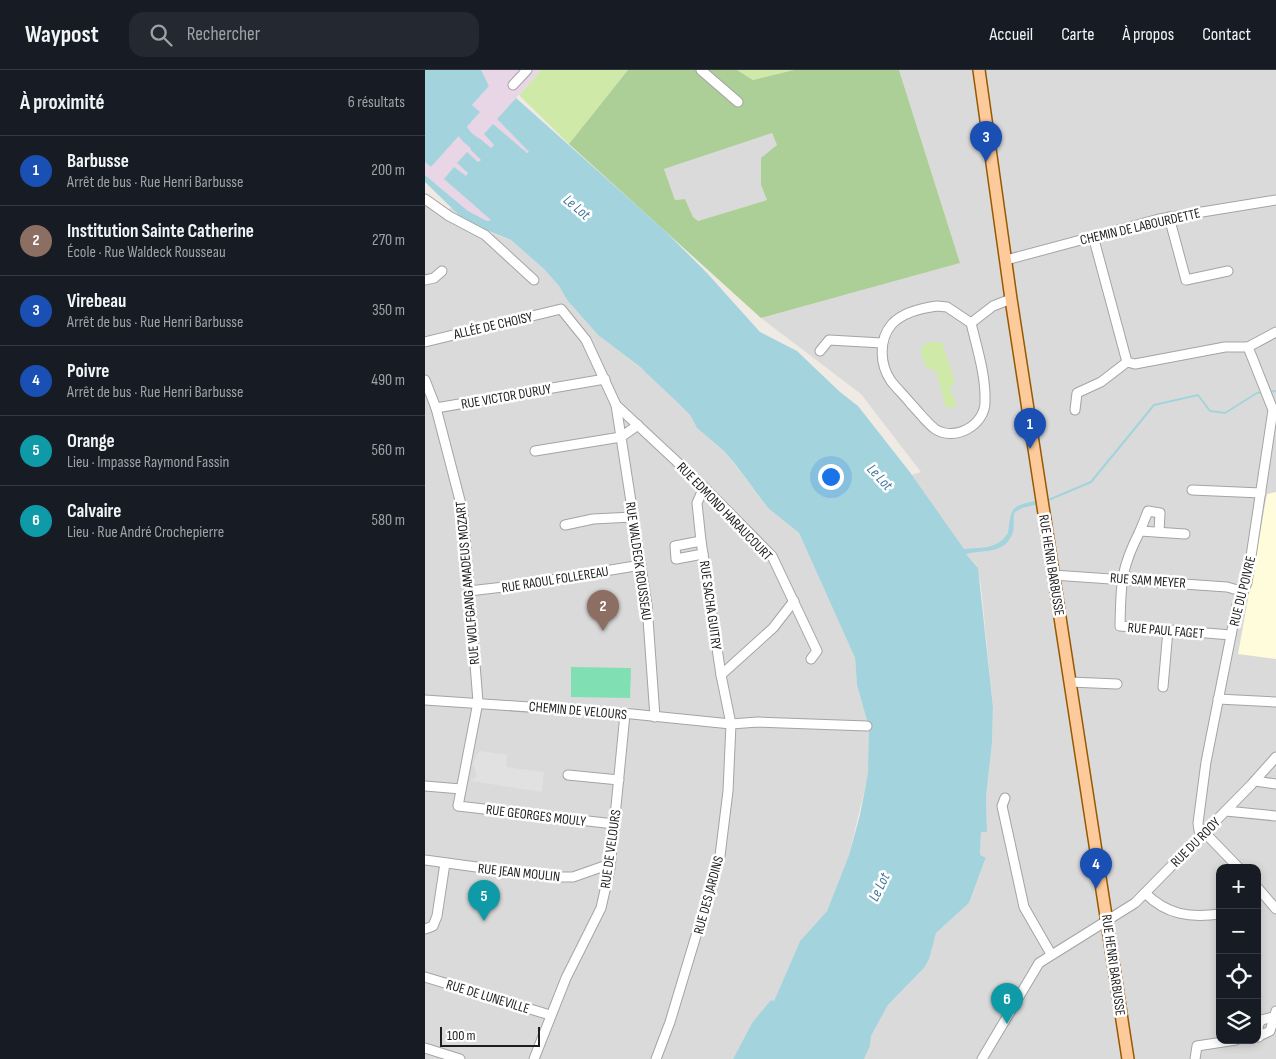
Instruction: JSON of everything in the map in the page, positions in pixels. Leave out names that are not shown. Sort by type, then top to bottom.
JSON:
[{"type":"main road","name":"RUE HENRI BARBUSSE","points":[[979,70],[1011,299],[1128,1059]]},
{"type":"street","points":[[513,86],[527,70]]},
{"type":"street","points":[[701,70],[737,102]]},
{"type":"street","points":[[425,199],[449,216],[485,235],[534,280]]},
{"type":"street","name":"CHEMIN DE LABOURDETTE","points":[[1006,260],[1169,217],[1276,200]]},
{"type":"street","points":[[1169,217],[1186,280],[1228,271]]},
{"type":"street","points":[[1093,236],[1127,362]]},
{"type":"street","points":[[425,280],[434,278],[442,271]]},
{"type":"street","points":[[971,323],[1001,301],[1011,299]]},
{"type":"street","points":[[930,307],[947,307],[971,323],[978,353],[985,403],[979,421],[965,431],[952,433],[936,430],[891,380],[882,359],[882,343],[892,324],[909,313],[930,307]]},
{"type":"street","name":"ALLÉE DE CHOISY","points":[[425,342],[561,309]]},
{"type":"street","name":"RUE EDMOND HARAUCOURT","points":[[561,309],[587,340],[616,405],[703,487],[772,556],[817,651],[811,659]]},
{"type":"street","points":[[1127,362],[1135,364],[1225,347],[1248,347],[1276,332]]},
{"type":"street","points":[[820,351],[829,340],[882,343]]},
{"type":"street","name":"RUE DU POIVRE","points":[[1202,835],[1198,823],[1206,762],[1241,590],[1247,583],[1273,410],[1248,347]]},
{"type":"street","points":[[1075,410],[1077,393],[1101,382],[1127,362]]},
{"type":"street","name":"RUE VICTOR DURUY","points":[[436,408],[605,379]]},
{"type":"street","points":[[425,380],[436,408]]},
{"type":"street","name":"RUE WALDECK ROUSSEAU","points":[[616,405],[647,606],[655,717]]},
{"type":"street","name":"RUE WOLFGANG AMADEUS MOZART","points":[[436,408],[463,512],[478,702],[458,806]]},
{"type":"street","points":[[535,451],[621,436],[638,425]]},
{"type":"street","name":"RUE SACHA GUITRY","points":[[703,487],[697,503],[701,541],[721,675],[731,724]]},
{"type":"street","points":[[1193,490],[1261,493]]},
{"type":"street","points":[[1121,578],[1126,558],[1148,511],[1161,513],[1159,532]]},
{"type":"street","points":[[565,526],[593,519],[633,517]]},
{"type":"street","points":[[1139,531],[1185,534]]},
{"type":"street","points":[[701,541],[675,546],[676,559],[703,554]]},
{"type":"street","name":"RUE RAOUL FOLLEREAU","points":[[469,591],[521,585],[641,566]]},
{"type":"street","name":"RUE SAM MEYER","points":[[1053,575],[1121,578],[1227,587],[1241,590]]},
{"type":"street","name":"RUE PAUL FAGET","points":[[1121,578],[1120,626],[1231,636]]},
{"type":"street","points":[[721,675],[773,628],[794,601]]},
{"type":"street","points":[[1163,687],[1169,630]]},
{"type":"street","points":[[1070,682],[1117,684]]},
{"type":"street","points":[[1218,699],[1276,702]]},
{"type":"street","name":"CHEMIN DE VELOURS","points":[[425,700],[478,702],[731,724],[758,722],[867,726]]},
{"type":"street","name":"RUE DE VELOURS","points":[[534,1059],[566,978],[601,908],[611,864],[625,714]]},
{"type":"street","name":"RUE DES JARDINS","points":[[656,1059],[673,1013],[720,856],[728,791],[731,724]]},
{"type":"street","name":"RUE DU ROOY","points":[[982,1059],[1039,963],[1135,903],[1255,781],[1276,757]]},
{"type":"street","points":[[567,775],[619,780]]},
{"type":"street","points":[[1255,781],[1276,784]]},
{"type":"street","points":[[425,786],[461,789]]},
{"type":"street","points":[[1005,798],[1002,806],[1024,907],[1051,954]]},
{"type":"street","name":"RUE GEORGES MOULY","points":[[458,806],[614,824]]},
{"type":"street","points":[[1226,811],[1276,816]]},
{"type":"street","points":[[1202,835],[1235,864]]},
{"type":"street","name":"RUE JEAN MOULIN","points":[[425,860],[549,877],[573,877],[611,864]]},
{"type":"street","points":[[425,929],[433,926],[437,916],[445,863]]},
{"type":"street","points":[[1261,892],[1276,909]]},
{"type":"street","points":[[1145,893],[1156,904],[1177,914],[1198,917],[1216,915]]},
{"type":"street","name":"RUE DE LUNEVILLE","points":[[425,977],[550,1016]]},
{"type":"street","points":[[1261,1036],[1270,1031],[1275,1014]]},
{"type":"street","points":[[1195,1059],[1197,1046],[1216,1043]]},
{"type":"street","points":[[425,1048],[460,1059]]},
{"type":"shaded area","points":[[481,70],[541,70],[497,119],[529,152],[527,153],[484,134],[494,145],[491,148],[470,149],[481,159],[479,162],[457,162],[468,173],[466,177],[491,220],[487,221],[468,211],[425,175],[425,162],[431,167],[479,112],[472,105],[489,86]]},
{"type":"shaded area","points":[[899,70],[1276,70],[1276,1059],[864,1059],[870,1046],[871,1036],[888,1005],[924,968],[936,933],[969,903],[986,858],[980,856],[981,832],[987,831],[986,797],[992,743],[993,707],[981,586],[977,566],[966,554],[911,475],[921,472],[861,394],[761,318],[960,263]]},
{"type":"shaded area","points":[[772,133],[777,145],[761,185],[767,200],[698,221],[693,217],[685,199],[675,200],[664,169]]},
{"type":"shaded area","points":[[425,194],[443,210],[452,208],[476,227],[511,240],[544,269],[559,286],[567,300],[598,335],[651,376],[690,415],[697,428],[725,452],[768,508],[799,533],[855,658],[857,685],[869,728],[869,771],[849,855],[827,911],[800,941],[774,1001],[752,1023],[733,1059],[425,1059]]},
{"type":"shaded area","points":[[1276,492],[1276,659],[1238,654],[1267,494]]},
{"type":"shaded area","points":[[481,751],[507,755],[506,767],[544,772],[542,792],[471,781],[477,776],[473,764],[478,753]]},
{"type":"green space","points":[[541,70],[628,70],[569,144],[519,95]]},
{"type":"green space","points":[[628,70],[737,70],[753,80],[794,70],[899,70],[960,263],[761,318],[569,144]],"holes":[[[772,133],[777,145],[761,158],[761,185],[767,200],[698,221],[693,217],[685,199],[675,200],[664,169]]]},
{"type":"green space","points":[[737,70],[794,70],[753,80]]},
{"type":"green space","points":[[928,342],[942,342],[955,382],[950,388],[957,406],[946,408],[936,371],[926,368],[920,349]]},
{"type":"green space","points":[[571,667],[631,668],[630,698],[571,697]]},
{"type":"water","points":[[425,70],[481,70],[489,86],[472,105],[480,112],[431,167],[425,162]]},
{"type":"water","points":[[516,98],[663,229],[707,273],[760,332],[797,351],[840,392],[858,406],[909,471],[964,549],[989,547],[999,542],[1008,533],[1010,517],[1014,509],[1022,504],[1039,500],[1039,504],[1022,508],[1015,512],[1013,532],[1000,548],[966,554],[978,568],[993,707],[992,743],[986,797],[987,832],[981,832],[980,855],[986,858],[969,903],[936,933],[929,959],[924,968],[888,1005],[871,1036],[870,1046],[864,1059],[733,1059],[752,1023],[771,1000],[774,1001],[800,941],[827,911],[849,855],[860,815],[868,773],[869,728],[857,685],[855,658],[799,533],[768,508],[724,451],[697,428],[690,415],[677,402],[640,367],[598,335],[567,300],[559,286],[544,269],[511,240],[466,222],[425,182],[425,175],[468,211],[487,221],[491,220],[444,179],[454,167],[466,176],[468,173],[457,163],[467,152],[478,162],[481,160],[470,149],[479,138],[491,148],[494,145],[484,134],[493,124],[527,153],[529,152],[497,119]]},
{"type":"waterway","name":"Le Lot","points":[[453,119],[467,137],[488,154]]},
{"type":"waterway","points":[[1268,392],[1276,391]]},
{"type":"waterway","points":[[1046,501],[1091,482],[1154,405],[1198,395],[1210,411],[1225,413],[1257,393],[1264,392]]},
{"type":"place","name":"Virebeau","points":[[986,162]]},
{"type":"place","name":"Barbusse","points":[[1030,449]]},
{"type":"place","name":"Institution Sainte Catherine","points":[[603,631]]},
{"type":"place","name":"Poivre","points":[[1096,889]]},
{"type":"place","name":"Orange","points":[[484,921]]},
{"type":"place","name":"Calvaire","points":[[1007,1024]]}]
